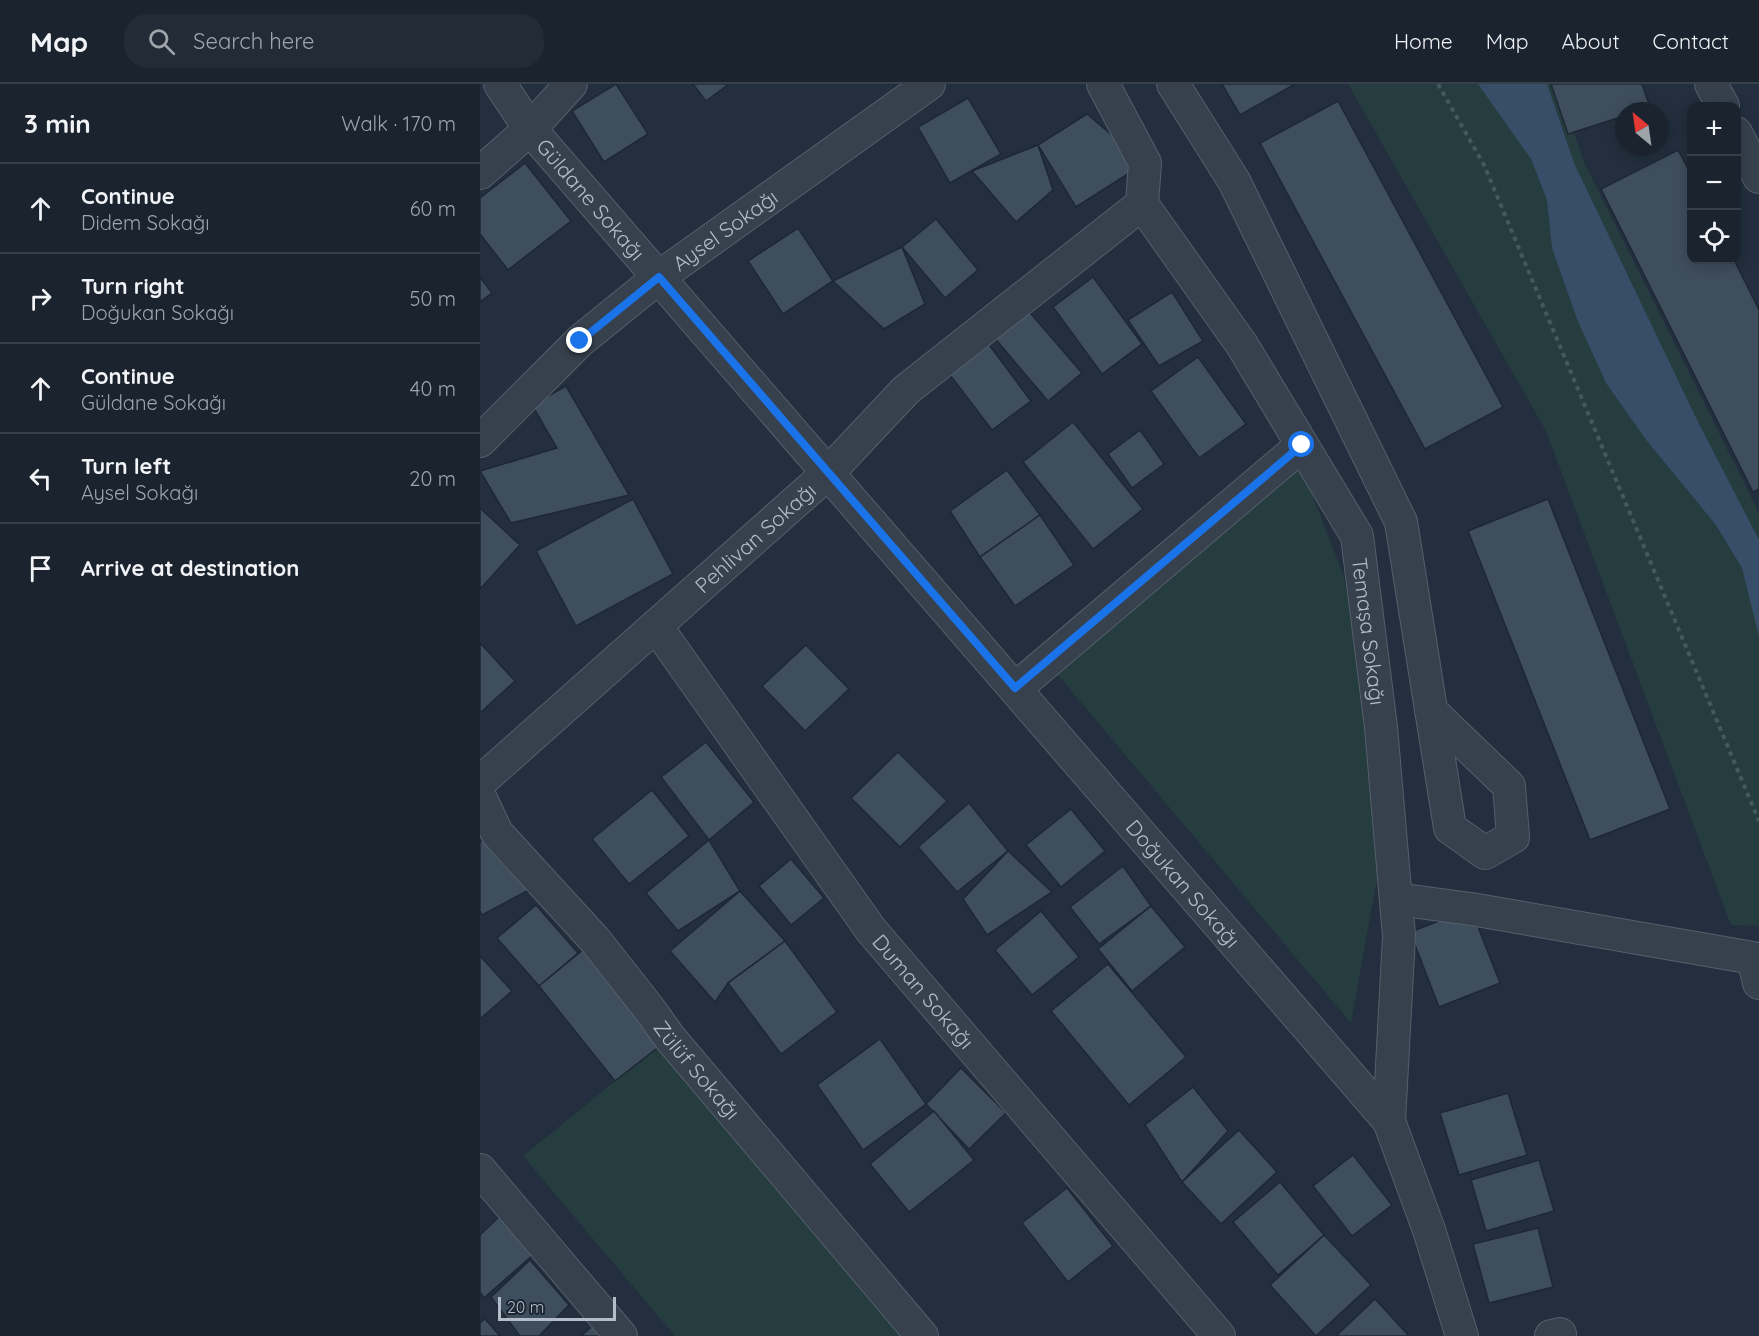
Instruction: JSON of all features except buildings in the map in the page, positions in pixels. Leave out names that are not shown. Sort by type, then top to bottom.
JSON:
[{"type":"street","name":"Güldane Sokağı","points":[[500,84],[530,129],[828,473]]},
{"type":"street","points":[[480,173],[530,129],[571,84]]},
{"type":"street","name":"Aysel Sokağı","points":[[480,441],[580,341],[659,277],[929,84]]},
{"type":"street","points":[[1103,84],[1145,163],[1142,204]]},
{"type":"street","points":[[1173,84],[1234,181],[1401,522],[1431,711]]},
{"type":"street","points":[[1711,84],[1721,102]]},
{"type":"street","points":[[1741,141],[1759,177]]},
{"type":"street","name":"Temaşa Sokağı","points":[[1142,204],[1242,345],[1357,536],[1381,727],[1399,936],[1389,1122]]},
{"type":"street","name":"Pehlivan Sokağı","points":[[480,782],[828,473],[906,390],[1142,204]]},
{"type":"street","points":[[1015,688],[1302,445]]},
{"type":"street","name":"Doğukan Sokağı","points":[[828,473],[1389,1122],[1429,1230],[1461,1336]]},
{"type":"street","name":"Duman Sokağı","points":[[656,626],[871,930],[1219,1336]]},
{"type":"street","name":"Zülüf Sokağı","points":[[480,797],[497,833],[595,940],[678,1047],[922,1336]]},
{"type":"street","points":[[1396,898],[1471,909],[1757,966]]},
{"type":"street","points":[[480,1170],[621,1336]]},
{"type":"path","points":[[1438,84],[1484,165],[1759,820]]},
{"type":"green space","points":[[1348,84],[1557,84],[1584,162],[1759,513],[1759,926],[1731,925],[1546,431]]},
{"type":"green space","points":[[1298,459],[1344,576],[1387,824],[1351,1023],[1047,662]]},
{"type":"green space","points":[[673,1034],[935,1336],[675,1336],[523,1156]]},
{"type":"water","points":[[1478,84],[1547,84],[1574,163],[1697,420],[1759,540],[1759,637],[1742,568],[1716,525],[1647,441],[1606,383],[1577,319],[1552,248],[1547,200],[1531,159]]},
{"type":"route","points":[[580,341],[659,277],[1015,688],[1302,445]]}]
